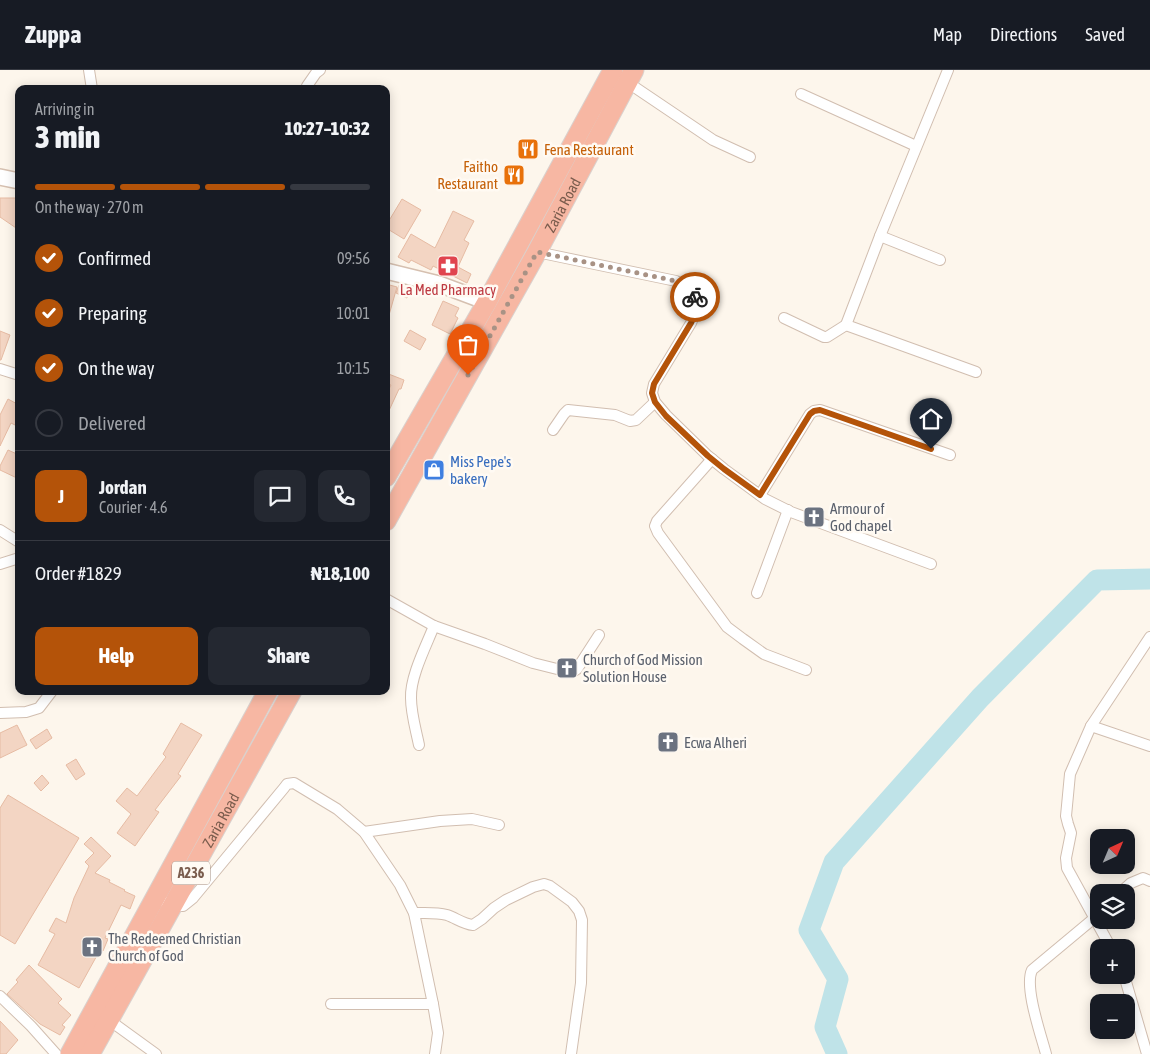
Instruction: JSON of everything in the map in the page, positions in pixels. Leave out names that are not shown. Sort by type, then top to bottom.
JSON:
[{"type":"highway","name":"Zaria Road","points":[[390,514],[537,252],[625,74]]},
{"type":"highway","points":[[390,470],[487,302],[625,74]]},
{"type":"highway","name":"A236","points":[[70,1054],[266,695]]},
{"type":"highway","name":"Zaria Road","points":[[90,1054],[290,695]]},
{"type":"street","points":[[90,70],[92,85]]},
{"type":"street","points":[[308,85],[320,70]]},
{"type":"street","points":[[784,318],[824,337],[846,325],[948,70]]},
{"type":"street","points":[[625,74],[713,140],[750,157]]},
{"type":"street","points":[[801,94],[916,146]]},
{"type":"street","points":[[0,177],[15,180]]},
{"type":"street","points":[[880,236],[940,260]]},
{"type":"street","points":[[537,252],[676,281],[685,286],[695,296],[697,310],[654,384],[652,393],[655,402],[666,416],[712,459],[765,499],[788,510],[931,564]]},
{"type":"street","points":[[390,272],[439,284],[487,302]]},
{"type":"street","points":[[846,325],[976,372]]},
{"type":"street","points":[[0,368],[15,374]]},
{"type":"street","points":[[553,430],[568,410],[615,416],[630,421],[636,420],[655,402]]},
{"type":"street","points":[[760,495],[810,414],[814,411],[820,410],[950,455]]},
{"type":"street","points":[[712,459],[657,521],[655,526],[658,533],[726,627],[764,654],[806,670]]},
{"type":"street","points":[[757,593],[788,510]]},
{"type":"street","points":[[0,530],[15,539]]},
{"type":"street","points":[[0,564],[15,559]]},
{"type":"street","points":[[390,601],[434,626],[533,663],[569,672],[577,669],[599,635]]},
{"type":"street","points":[[419,745],[413,720],[411,697],[414,678],[434,626]]},
{"type":"street","points":[[1090,905],[1067,868],[1066,858],[1071,833],[1066,816],[1070,774],[1091,726],[1150,636]]},
{"type":"street","points":[[0,713],[26,712],[39,708],[49,695]]},
{"type":"street","points":[[1091,726],[1150,746]]},
{"type":"street","points":[[156,897],[173,906],[183,906],[193,898],[288,784],[294,783],[337,809],[364,832],[400,885],[414,913],[433,1004],[438,1033],[435,1054]]},
{"type":"street","points":[[364,832],[440,821],[472,819],[500,825]]},
{"type":"street","points":[[1130,884],[1143,878],[1150,880]]},
{"type":"street","points":[[414,913],[447,915],[466,924],[473,925],[494,908],[511,898],[533,887],[544,884],[550,886],[572,902],[579,911],[582,920],[581,983],[571,1054]]},
{"type":"street","points":[[1046,1054],[1033,1006],[1030,975],[1032,970],[1090,922]]},
{"type":"street","points":[[1127,984],[1147,1054]]},
{"type":"street","points":[[0,996],[56,1054]]},
{"type":"street","points":[[331,1004],[433,1004]]},
{"type":"street","points":[[109,1020],[156,1054]]},
{"type":"building","points":[[0,198],[15,198],[15,227],[0,217]]},
{"type":"building","points":[[402,199],[421,210],[404,239],[390,230],[390,219]]},
{"type":"building","points":[[453,211],[474,221],[464,240],[469,243],[458,267],[471,274],[467,283],[433,266],[431,270],[411,260],[409,263],[398,257],[411,234],[435,248]]},
{"type":"building","points":[[390,285],[397,287],[390,312]]},
{"type":"building","points":[[399,285],[411,289],[407,298],[396,293]]},
{"type":"building","points":[[443,301],[459,308],[455,316],[458,318],[450,334],[432,325]]},
{"type":"building","points":[[410,330],[426,339],[420,350],[404,341]]},
{"type":"building","points":[[0,331],[10,335],[1,360],[0,360]]},
{"type":"building","points":[[390,375],[404,380],[390,408],[390,387]]},
{"type":"building","points":[[8,399],[15,403],[15,425],[11,423],[0,446],[0,415]]},
{"type":"building","points":[[8,450],[15,453],[15,477],[0,470]]},
{"type":"building","points":[[181,723],[202,735],[178,774],[181,776],[155,810],[159,812],[135,846],[117,833],[131,814],[116,801],[127,788],[137,796],[166,757],[163,754]]},
{"type":"building","points":[[17,725],[27,745],[0,758],[0,733]]},
{"type":"building","points":[[47,729],[52,738],[36,749],[30,740]]},
{"type":"building","points":[[76,759],[85,774],[76,780],[66,765]]},
{"type":"building","points":[[42,775],[49,783],[41,791],[34,783]]},
{"type":"building","points":[[8,795],[79,838],[15,944],[0,935],[0,808]]},
{"type":"building","points":[[91,837],[111,856],[95,873],[135,896],[130,909],[121,905],[105,938],[108,939],[103,951],[100,950],[79,988],[38,965],[55,934],[49,931],[56,918],[66,923],[74,898],[89,866],[85,862],[94,853],[84,844]]},
{"type":"building","points":[[29,965],[62,999],[58,1003],[71,1015],[62,1025],[65,1027],[60,1035],[40,1024],[7,994],[18,982],[16,980]]},
{"type":"building","points":[[0,1021],[18,1040],[6,1054],[0,1054]]},
{"type":"waterway","points":[[837,1054],[825,1027],[838,979],[809,930],[834,862],[980,698],[1097,580],[1150,579]]},
{"type":"way so far","points":[[468,375],[537,252],[676,281],[685,286],[695,297]]},
{"type":"place","name":"Fena Restaurant","points":[[528,149]]},
{"type":"place","name":"Faitho Restaurant","points":[[514,175]]},
{"type":"place","name":"La Med Pharmacy","points":[[448,266]]},
{"type":"place","name":"Miss Pepe's bakery","points":[[434,470]]},
{"type":"place","name":"Armour of God chapel","points":[[814,517]]},
{"type":"place","name":"Church of God Mission Solution House","points":[[567,668]]},
{"type":"place","name":"Ecwa Alheri","points":[[668,742]]},
{"type":"place","name":"The Redeemed Christian Church of God","points":[[92,947]]},
{"type":"route","points":[[695,297],[697,310],[654,384],[652,393],[655,402],[666,416],[708,456],[760,495],[810,414],[814,411],[820,410],[931,449]]}]
